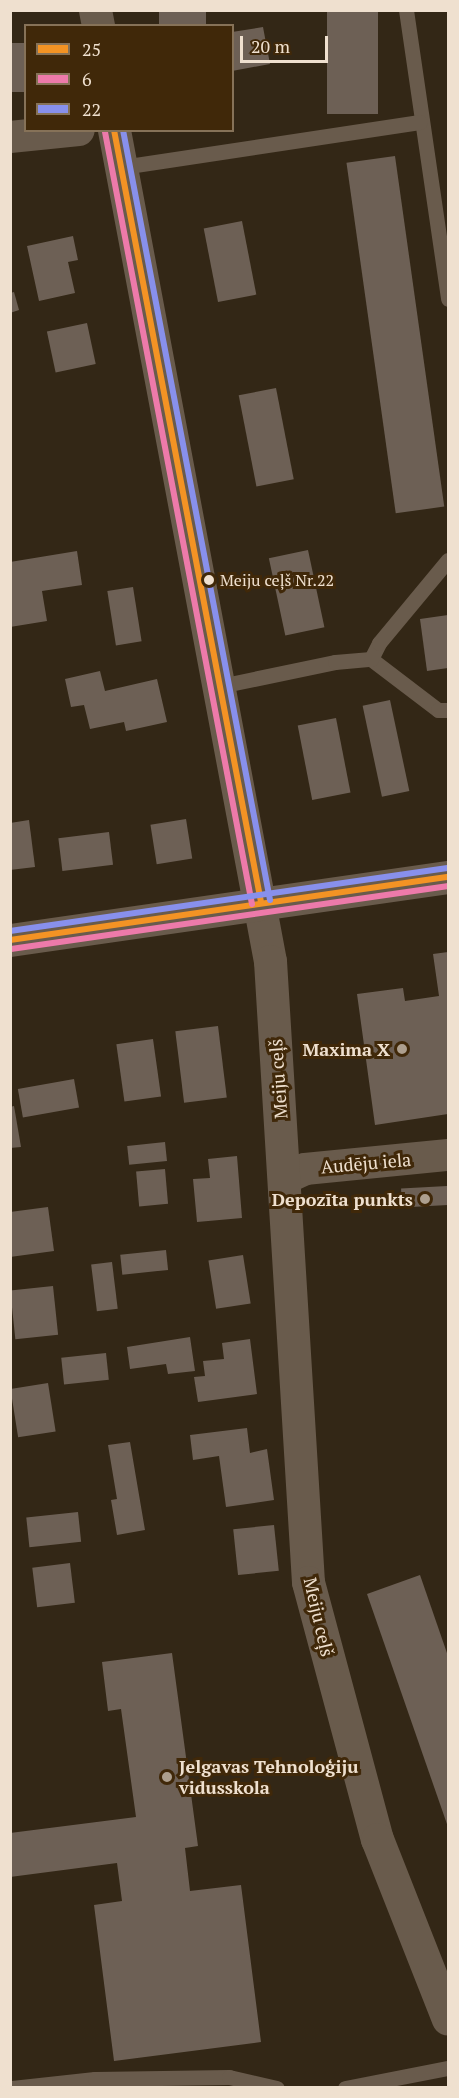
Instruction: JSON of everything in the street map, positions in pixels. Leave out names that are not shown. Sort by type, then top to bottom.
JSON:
[{"type":"street","points":[[10,137],[59,132]]},
{"type":"street","name":"Meiju ceļš","points":[[114,132],[261,902],[270,969],[286,1178],[309,1582],[377,1839],[448,2019]]},
{"type":"street","points":[[10,940],[261,902],[448,877]]},
{"type":"street","name":"Audēju iela","points":[[286,1178],[305,1169],[448,1155]]},
{"type":"lane","points":[[406,10],[420,122],[448,299]]},
{"type":"lane","points":[[122,167],[420,122]]},
{"type":"lane","points":[[371,659],[379,643],[448,560]]},
{"type":"lane","points":[[220,686],[335,662],[371,659],[438,710],[448,710]]},
{"type":"lane","points":[[345,2088],[448,2068]]},
{"type":"lane","points":[[12,2088],[95,2079],[229,2077],[277,2088]]},
{"type":"building","points":[[159,10],[206,10],[206,24],[159,24]]},
{"type":"building","points":[[327,10],[378,10],[378,114],[327,114]]},
{"type":"building","points":[[263,27],[270,64],[234,71],[234,32]]},
{"type":"building","points":[[10,43],[24,43],[24,92],[10,92]]},
{"type":"building","points":[[395,156],[444,507],[396,513],[346,163]]},
{"type":"building","points":[[242,221],[256,295],[218,302],[204,228]]},
{"type":"building","points":[[73,236],[78,260],[68,262],[75,293],[39,301],[27,246]]},
{"type":"building","points":[[14,292],[19,310],[10,313],[10,293]]},
{"type":"building","points":[[87,323],[96,364],[56,373],[47,332]]},
{"type":"building","points":[[276,388],[294,479],[256,487],[239,395]]},
{"type":"building","points":[[308,550],[324,627],[285,636],[269,558]]},
{"type":"building","points":[[77,551],[82,585],[42,591],[47,621],[10,627],[10,562]]},
{"type":"building","points":[[133,587],[142,641],[116,645],[107,591]]},
{"type":"building","points":[[448,615],[448,668],[427,671],[420,619]]},
{"type":"building","points":[[100,671],[105,691],[157,679],[167,722],[126,731],[124,722],[90,729],[84,705],[71,707],[65,679]]},
{"type":"building","points":[[390,700],[409,791],[382,797],[363,706]]},
{"type":"building","points":[[336,718],[351,793],[312,800],[298,725]]},
{"type":"building","points":[[186,819],[192,859],[157,864],[150,825]]},
{"type":"building","points":[[29,820],[35,867],[10,870],[10,823]]},
{"type":"building","points":[[109,832],[113,865],[62,871],[58,838]]},
{"type":"building","points":[[448,952],[448,1114],[375,1125],[357,994],[403,988],[405,1001],[439,996],[433,954]]},
{"type":"building","points":[[218,1026],[227,1097],[184,1103],[175,1031]]},
{"type":"building","points":[[153,1039],[161,1096],[124,1102],[116,1044]]},
{"type":"building","points":[[74,1079],[79,1108],[23,1117],[18,1089]]},
{"type":"building","points":[[14,1106],[21,1147],[10,1148],[10,1107]]},
{"type":"building","points":[[165,1142],[167,1161],[129,1165],[127,1146]]},
{"type":"building","points":[[237,1156],[242,1218],[197,1222],[193,1179],[210,1178],[208,1159]]},
{"type":"building","points":[[165,1169],[168,1204],[139,1206],[136,1172]]},
{"type":"building","name":"Depozīta punkts","points":[[447,1186],[448,1205],[402,1207],[401,1188]]},
{"type":"building","points":[[48,1207],[54,1251],[10,1257],[10,1212]]},
{"type":"building","points":[[166,1250],[168,1270],[122,1275],[120,1255]]},
{"type":"building","points":[[243,1255],[251,1303],[216,1309],[208,1260]]},
{"type":"building","points":[[112,1262],[118,1309],[97,1311],[91,1265]]},
{"type":"building","points":[[53,1286],[58,1335],[15,1339],[10,1290]]},
{"type":"building","points":[[190,1337],[195,1371],[168,1374],[166,1364],[130,1369],[127,1347]]},
{"type":"building","points":[[250,1339],[257,1394],[198,1402],[194,1377],[205,1376],[203,1361],[224,1359],[222,1343]]},
{"type":"building","points":[[106,1353],[109,1380],[64,1385],[61,1358]]},
{"type":"building","points":[[48,1383],[56,1431],[18,1437],[10,1389]]},
{"type":"building","points":[[247,1428],[250,1453],[267,1449],[274,1500],[226,1507],[219,1456],[193,1460],[190,1435]]},
{"type":"building","points":[[130,1442],[145,1530],[117,1535],[111,1500],[117,1499],[108,1445]]},
{"type":"building","points":[[78,1512],[81,1542],[29,1547],[26,1517]]},
{"type":"building","points":[[274,1525],[279,1571],[238,1575],[233,1529]]},
{"type":"building","points":[[70,1563],[75,1603],[37,1607],[32,1568]]},
{"type":"building","points":[[420,1575],[448,1656],[448,1827],[367,1594]]},
{"type":"building","points":[[172,1653],[198,1846],[185,1848],[190,1891],[241,1885],[261,2042],[114,2061],[94,1905],[122,1901],[117,1863],[10,1877],[10,1833],[136,1817],[121,1709],[108,1711],[102,1662]]},
{"type":"transit line","name":"6","points":[[105,132],[252,904]]},
{"type":"transit line","name":"25","points":[[114,132],[261,902]]},
{"type":"transit line","name":"22","points":[[123,132],[270,900]]},
{"type":"transit line","name":"22","points":[[10,931],[447,868]]},
{"type":"transit line","name":"25","points":[[10,940],[448,877]]},
{"type":"transit line","name":"6","points":[[11,949],[448,886]]},
{"type":"place","name":"Meiju ceļš Nr.22","points":[[209,580]]},
{"type":"place","name":"Maxima X","points":[[402,1049]]},
{"type":"place","name":"Depozīta punkts","points":[[425,1199]]},
{"type":"place","name":"Jelgavas Tehnoloģiju vidusskola","points":[[167,1777]]}]
